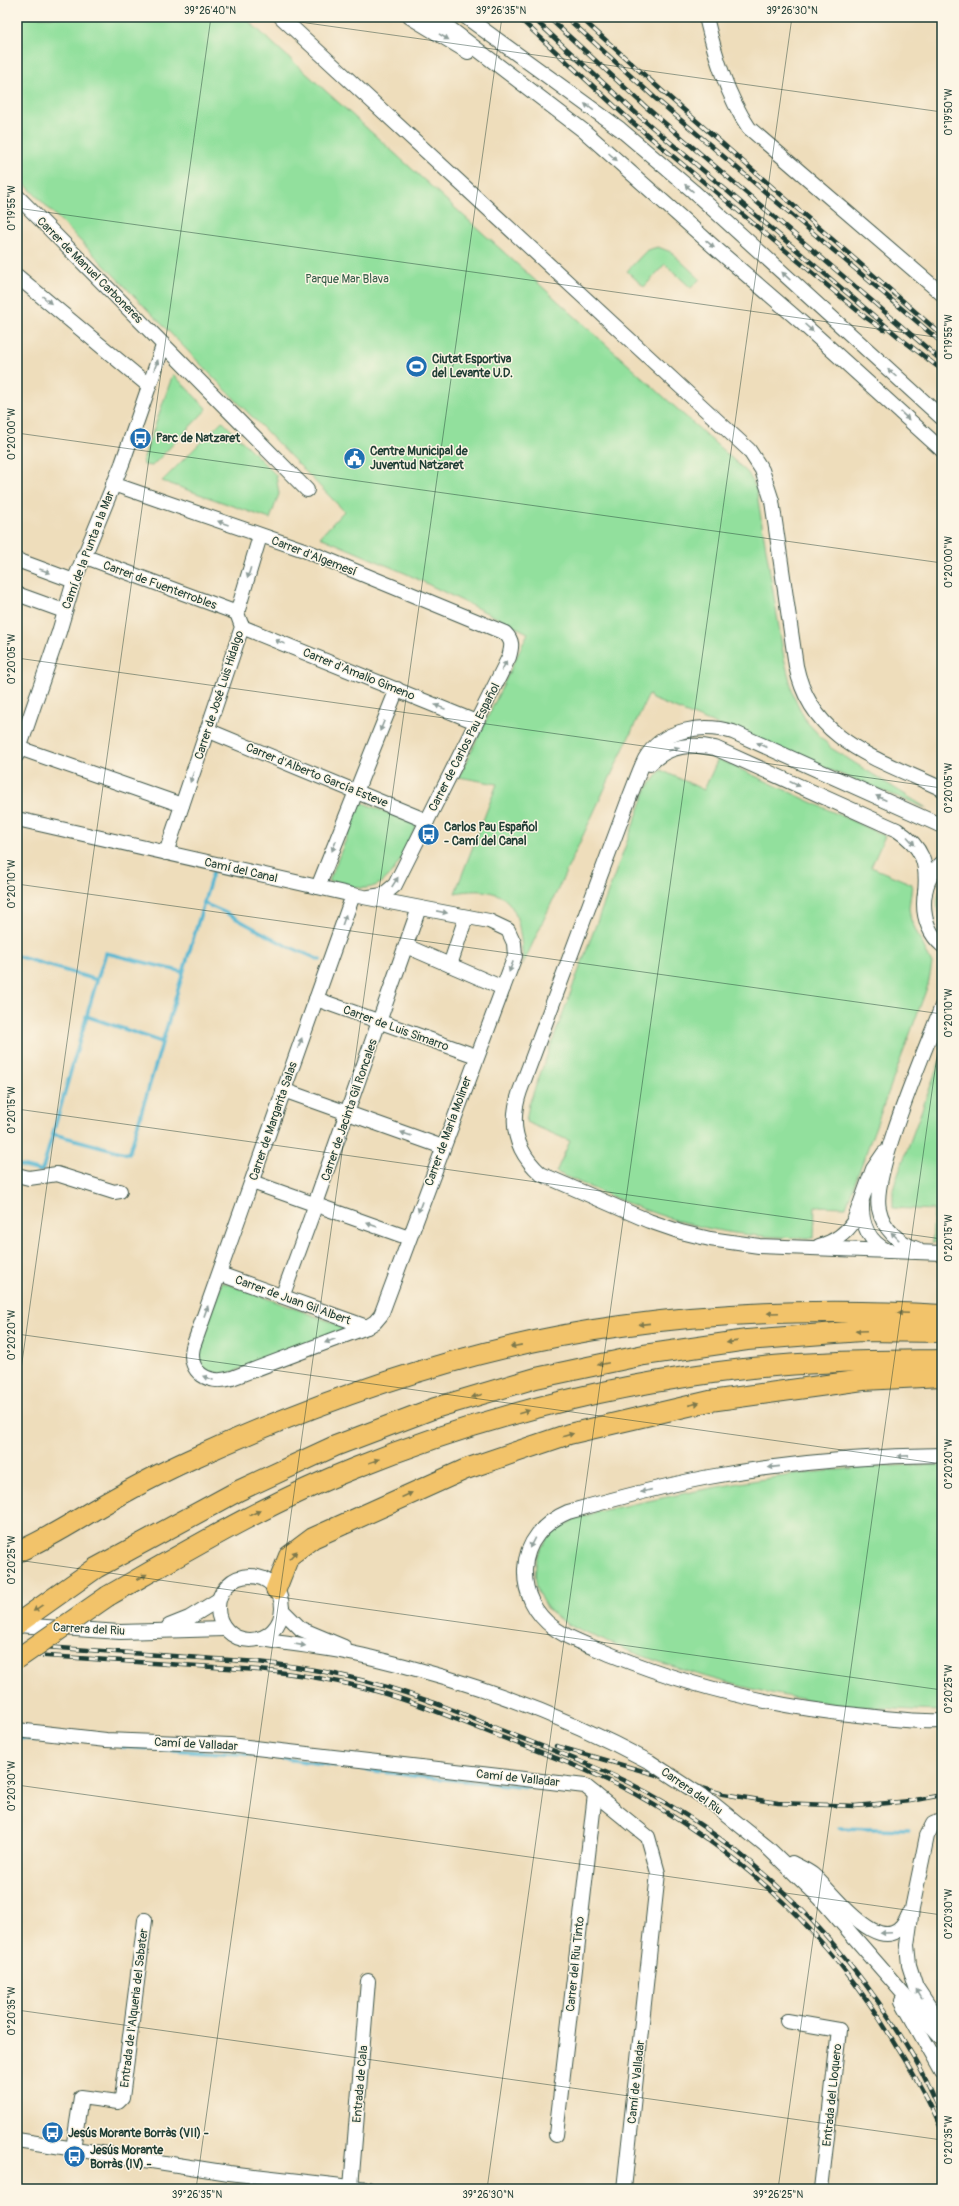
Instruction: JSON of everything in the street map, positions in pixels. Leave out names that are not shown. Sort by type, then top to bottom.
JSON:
[{"type":"highway","points":[[17,1552],[33,1546],[118,1496],[187,1461],[309,1408],[423,1370],[511,1347],[620,1326],[741,1314],[860,1311],[942,1315]]},
{"type":"highway","points":[[17,1624],[96,1568],[238,1491],[336,1446],[442,1406],[536,1378],[644,1355],[747,1340],[861,1331],[942,1332]]},
{"type":"highway","points":[[17,1660],[108,1596],[248,1517],[354,1468],[443,1436],[547,1405],[648,1383],[753,1368],[862,1361],[942,1360]]},
{"type":"highway","points":[[276,1589],[289,1556],[312,1538],[466,1469],[569,1434],[710,1401],[863,1380],[942,1376]]},
{"type":"street","points":[[281,17],[749,450],[762,470],[772,501],[796,666],[799,679],[808,701],[822,721],[836,736],[864,752],[942,789]]},
{"type":"street","points":[[410,17],[537,94]]},
{"type":"street","points":[[435,17],[584,131],[713,246],[802,322],[942,450]]},
{"type":"street","points":[[466,17],[512,52],[620,129],[704,202],[942,418]]},
{"type":"street","points":[[476,17],[512,52]]},
{"type":"street","points":[[706,17],[712,42],[728,88],[740,115],[749,128],[942,294]]},
{"type":"street","name":"Carrer de Manuel Carboneres","points":[[17,196],[163,346]]},
{"type":"street","points":[[17,276],[148,385]]},
{"type":"street","points":[[163,346],[307,490]]},
{"type":"street","name":"Camí de la Punta a la Mar","points":[[18,752],[60,632],[64,611],[74,581],[122,464],[148,385],[163,346]]},
{"type":"street","name":"Carrer d'Algemesí","points":[[113,484],[319,556],[505,633],[511,639]]},
{"type":"street","name":"Carrer de José Luis Hidalgo","points":[[166,853],[242,627],[237,613],[260,536]]},
{"type":"street","name":"Carrer de Fuenterrobles","points":[[83,556],[237,613]]},
{"type":"street","points":[[17,560],[74,581]]},
{"type":"street","points":[[17,594],[64,611]]},
{"type":"street","name":"Carrer d'Amalio Gimeno","points":[[242,627],[476,722]]},
{"type":"street","name":"Carrer de Carlos Pau Español","points":[[358,896],[383,895],[394,885],[509,657],[512,648],[511,639]]},
{"type":"street","points":[[318,887],[397,689]]},
{"type":"street","points":[[936,1253],[759,1246],[710,1239],[681,1232],[552,1180],[531,1166],[518,1145],[514,1133],[515,1104],[630,796],[645,760],[652,750],[679,732],[712,728],[733,732],[942,826]]},
{"type":"street","name":"Carrer d'Alberto García Esteve","points":[[207,730],[426,821]]},
{"type":"street","points":[[630,796],[649,764],[662,754],[690,745],[715,748],[898,830],[908,836],[915,844],[926,865],[924,910],[929,927],[941,947]]},
{"type":"street","points":[[18,752],[66,764],[182,805]]},
{"type":"street","name":"Camí del Canal","points":[[17,819],[358,896],[489,921],[508,930]]},
{"type":"street","points":[[925,893],[930,878],[942,863]]},
{"type":"street","name":"Carrer de Margarita Salas","points":[[358,896],[316,999],[283,1090],[220,1274],[193,1347],[192,1359],[198,1373],[206,1378],[223,1381],[367,1327]]},
{"type":"street","name":"Carrer de Jacinta Gil Roncales","points":[[317,1198],[419,908]]},
{"type":"street","points":[[450,965],[466,917]]},
{"type":"street","name":"Carrer de María Moliner","points":[[367,1327],[375,1322],[380,1315],[476,1056],[515,956],[514,943],[508,930]]},
{"type":"street","points":[[406,946],[503,988]]},
{"type":"street","name":"Carrer de Luis Simarro","points":[[316,999],[476,1056]]},
{"type":"street","points":[[936,1253],[908,1246],[899,1241],[887,1227],[880,1214],[878,1197],[892,1141],[942,1006]]},
{"type":"street","points":[[283,1090],[443,1147]]},
{"type":"street","points":[[812,1248],[835,1241],[849,1229],[873,1170],[892,1141]]},
{"type":"street","points":[[17,1175],[28,1178],[57,1174],[114,1192],[120,1191]]},
{"type":"street","points":[[252,1182],[409,1238]]},
{"type":"street","points":[[863,1196],[862,1216],[868,1234],[874,1242],[889,1251]]},
{"type":"street","points":[[285,1288],[313,1212]]},
{"type":"street","name":"Carrer de Juan Gil Albert","points":[[220,1274],[367,1327]]},
{"type":"street","points":[[942,1455],[883,1456],[752,1470],[708,1477],[574,1510],[557,1517],[538,1533],[528,1553],[525,1567],[525,1582],[528,1596],[534,1608],[555,1629],[599,1650],[654,1671],[727,1693],[798,1709],[898,1719],[942,1721]]},
{"type":"street","points":[[244,1576],[262,1578],[276,1589],[280,1596],[282,1610],[276,1627],[262,1639],[254,1641],[241,1640],[230,1635],[224,1629],[218,1615],[218,1600],[228,1584],[244,1576]]},
{"type":"street","name":"Carrera del Riu","points":[[162,1629],[189,1618],[218,1600]]},
{"type":"street","name":"Carrera del Riu","points":[[282,1610],[301,1629],[369,1656],[459,1681],[544,1710],[586,1728],[650,1762],[711,1802],[768,1848],[820,1898],[942,2038]]},
{"type":"street","name":"Carrera del Riu","points":[[17,1624],[120,1632],[162,1629],[224,1629]]},
{"type":"street","name":"Carrera del Riu","points":[[262,1639],[369,1656]]},
{"type":"street","name":"Camí de Valladar","points":[[17,1730],[106,1740],[230,1745],[585,1786],[648,1837],[658,1873],[624,2189]]},
{"type":"street","name":"Carrer del Riu Tinto","points":[[556,2135],[595,1794]]},
{"type":"street","points":[[942,1820],[933,1824],[927,1836],[912,1908],[907,1945],[912,1976],[922,1999],[942,2026]]},
{"type":"street","points":[[768,1848],[812,1875],[865,1926],[876,1933],[888,1934],[898,1930],[907,1921],[912,1908]]},
{"type":"street","name":"Entrada de l'Alqueria del Sabater","points":[[73,2149],[81,2097],[118,2102],[122,2098],[146,1920]]},
{"type":"street","points":[[888,1976],[942,2072]]},
{"type":"street","name":"Entrada de Cala","points":[[351,2187],[368,1981]]},
{"type":"street","name":"Entrada del Lloquero","points":[[787,2022],[839,2030],[821,2189]]},
{"type":"street","points":[[17,2140],[229,2173],[368,2189]]},
{"type":"green space","name":"Ciutat Esportiva del Levante U.D.","points":[[17,17],[244,17],[748,473],[756,488],[784,658],[794,697],[806,721],[831,748],[928,809],[652,699],[649,694],[523,964],[520,930],[511,906],[503,897],[491,892],[475,891],[455,893],[497,784],[459,777],[528,633],[407,574],[320,537],[344,511],[17,176]]},
{"type":"green space","points":[[658,247],[671,252],[700,279],[691,288],[665,264],[644,287],[627,271],[647,250]]},
{"type":"green space","points":[[173,374],[207,409],[152,466],[144,465],[143,460]]},
{"type":"green space","points":[[222,421],[276,475],[279,494],[270,519],[162,481]]},
{"type":"green space","points":[[718,759],[885,836],[871,867],[912,884],[909,908],[911,920],[932,964],[928,985],[846,1207],[815,1206],[814,1238],[767,1236],[705,1228],[673,1219],[622,1201],[556,1172],[570,1141],[526,1122],[529,1104],[647,788],[661,770],[704,790]]},
{"type":"green space","points":[[361,802],[417,825],[402,856],[389,875],[381,883],[371,887],[360,888],[329,881]]},
{"type":"green space","points":[[942,883],[942,926],[938,904]]},
{"type":"green space","points":[[942,1055],[942,1242],[932,1242],[934,1210],[893,1208],[893,1190]]},
{"type":"green space","points":[[222,1282],[348,1328],[222,1376],[204,1372],[196,1354]]},
{"type":"green space","points":[[905,1465],[942,1465],[942,1711],[881,1708],[821,1702],[738,1686],[684,1670],[631,1651],[569,1625],[550,1611],[544,1604],[537,1588],[535,1570],[539,1553],[547,1538],[562,1526],[585,1516],[617,1507],[684,1493],[758,1480],[831,1470]]},
{"type":"waterway","points":[[53,1134],[129,1154],[213,872]]},
{"type":"waterway","points":[[203,903],[224,912],[285,945],[320,960]]},
{"type":"waterway","points":[[17,956],[97,980],[106,953],[183,972]]},
{"type":"waterway","points":[[17,1165],[41,1171],[43,1168],[97,980]]},
{"type":"waterway","points":[[86,1016],[162,1042]]},
{"type":"waterway","points":[[17,1738],[72,1743]]},
{"type":"waterway","points":[[122,1747],[255,1755],[421,1777],[529,1787]]},
{"type":"waterway","points":[[839,1828],[909,1830]]},
{"type":"railway","points":[[518,17],[632,122],[865,317],[884,330]]},
{"type":"railway","points":[[532,17],[638,115],[900,338],[942,370]]},
{"type":"railway","points":[[548,17],[646,107],[942,361]]},
{"type":"railway","points":[[566,17],[655,98],[942,343]]},
{"type":"railway","points":[[580,17],[661,90],[942,335]]},
{"type":"railway","points":[[17,1645],[258,1662],[322,1671],[385,1686],[444,1706],[583,1762],[633,1785],[677,1810],[718,1838],[758,1869],[794,1902],[829,1939],[890,2018],[920,2067],[942,2115]]},
{"type":"railway","points":[[17,1654],[258,1670],[337,1682],[386,1694],[423,1706],[566,1762],[618,1785],[676,1818],[714,1844],[750,1872],[784,1902],[815,1935],[844,1970],[871,2007],[897,2047],[916,2078],[942,2131]]},
{"type":"railway","points":[[556,1746],[723,1794],[778,1803],[855,1806],[910,1801],[942,1795]]},
{"type":"place","name":"Ciutat Esportiva del Levante U.D.","points":[[417,366]]},
{"type":"place","name":"Parc de Natzaret","points":[[141,438]]},
{"type":"place","name":"Centre Municipal de Juventud Natzaret","points":[[354,458]]},
{"type":"place","name":"Carlos Pau Español - Camí del Canal","points":[[428,834]]},
{"type":"place","name":"Jesús Morante Borràs (VII) -","points":[[52,2133]]},
{"type":"place","name":"Jesús Morante Borràs (IV) -","points":[[74,2157]]},
{"type":"park label","name":"Parque Mar Blava","points":[[347,279]]}]
